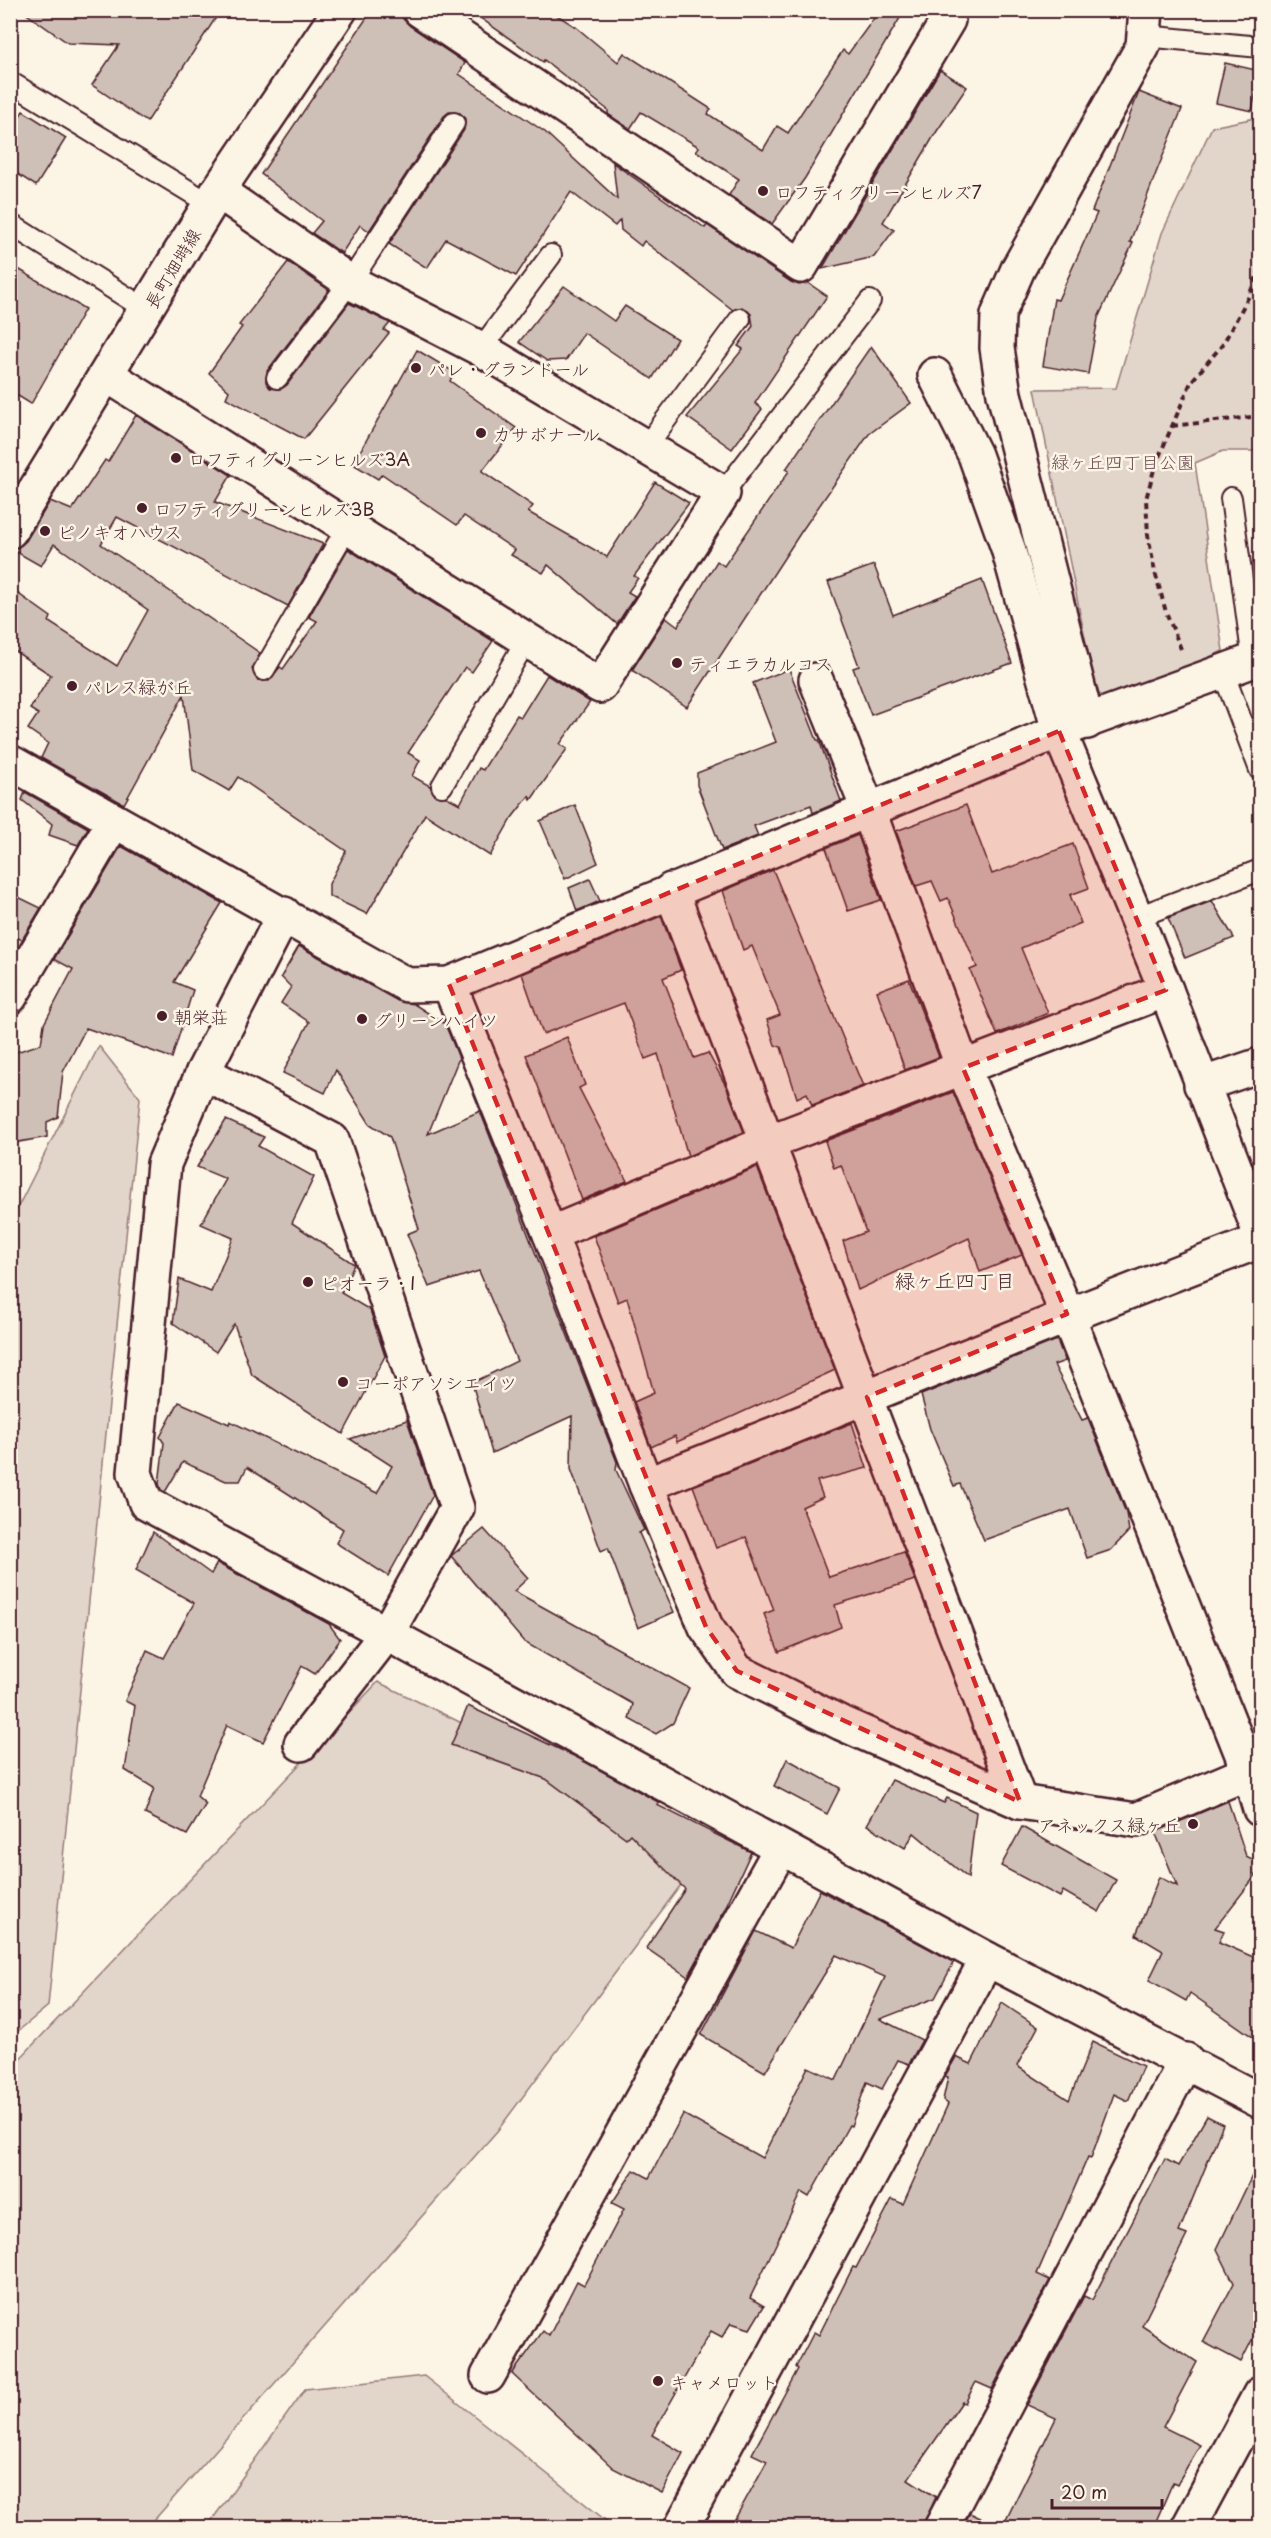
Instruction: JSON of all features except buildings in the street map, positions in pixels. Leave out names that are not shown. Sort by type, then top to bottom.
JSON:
[{"type":"street","name":"長町畑塒線","points":[[10,531],[214,198],[340,10]]},
{"type":"street","points":[[420,10],[801,266],[948,20]]},
{"type":"street","points":[[1073,726],[1004,394],[997,348],[998,315],[1018,269],[1143,46],[1145,23]]},
{"type":"street","points":[[107,375],[600,686],[723,493],[481,349],[350,282],[214,198]]},
{"type":"street","points":[[935,375],[979,466],[1073,726],[1135,918],[1166,990],[1260,1233]]},
{"type":"street","points":[[10,762],[407,985],[449,984],[1073,726],[1257,660]]},
{"type":"street","points":[[816,680],[868,809],[963,1068],[1255,1771],[1260,1809]]},
{"type":"street","points":[[10,998],[114,821]]},
{"type":"street","points":[[671,891],[766,1143],[867,1397],[1020,1802]]},
{"type":"street","points":[[284,914],[203,1072],[164,1164],[135,1473],[146,1503],[987,1959],[1260,2101]]},
{"type":"street","points":[[449,984],[550,1234],[646,1485],[706,1627],[737,1671],[842,1723],[1020,1802],[1136,1820],[1255,1771]]},
{"type":"street","points":[[550,1234],[766,1143],[1166,990]]},
{"type":"street","points":[[1202,1085],[1260,1065]]},
{"type":"street","points":[[203,1072],[332,1140],[457,1508],[387,1633],[301,1744]]},
{"type":"street","points":[[646,1485],[1067,1314],[1260,1241]]},
{"type":"street","points":[[488,2376],[781,1848]]},
{"type":"street","points":[[681,2528],[987,1959]]},
{"type":"street","points":[[941,2528],[1186,2061]]},
{"type":"street","points":[[1188,2528],[1260,2394]]},
{"type":"lane","points":[[1145,23],[1260,47]]},
{"type":"lane","points":[[10,82],[214,198]]},
{"type":"lane","points":[[277,378],[350,282],[454,123]]},
{"type":"lane","points":[[10,224],[147,310]]},
{"type":"lane","points":[[481,349],[551,255]]},
{"type":"lane","points":[[723,493],[870,302]]},
{"type":"lane","points":[[645,448],[740,319]]},
{"type":"lane","points":[[1231,498],[1257,660]]},
{"type":"lane","points":[[264,670],[348,526]]},
{"type":"lane","points":[[441,786],[527,639]]},
{"type":"lane","points":[[1211,677],[1260,770]]},
{"type":"lane","points":[[1135,918],[1260,870]]},
{"type":"path","points":[[1211,677],[1166,612],[1148,535],[1146,499],[1172,426],[1191,382],[1228,335],[1249,296],[1260,268]]},
{"type":"path","points":[[1172,426],[1260,416]]},
{"type":"highlighted area","points":[[1059,731],[1166,990],[963,1068],[1067,1314],[867,1397],[1020,1802],[737,1671],[706,1627],[449,984]]},
{"type":"green space","name":"緑ヶ丘四丁目公園","points":[[1260,117],[1260,451],[1223,451],[1195,463],[1223,651],[1115,700],[1096,693],[1035,389],[1116,388],[1162,233],[1212,127]]},
{"type":"green space","points":[[99,1046],[140,1098],[48,2006],[11,2037],[11,1221]]},
{"type":"green space","points":[[378,1682],[586,1784],[689,1874],[498,2130],[148,2527],[11,2527],[10,2069]]},
{"type":"green space","points":[[424,2376],[614,2527],[207,2527],[305,2389]]},
{"type":"place","name":"ロフティグリーンヒルズ7","points":[[763,191]]},
{"type":"place","name":"パレ・グランドール","points":[[416,368]]},
{"type":"place","name":"カサボナール","points":[[481,433]]},
{"type":"place","name":"ロフティグリーンヒルズ3A","points":[[176,458]]},
{"type":"place","name":"ロフティグリーンヒルズ3B","points":[[142,508]]},
{"type":"place","name":"ピノキオハウス","points":[[45,531]]},
{"type":"place","name":"ティエラカルコス","points":[[677,663]]},
{"type":"place","name":"パレス緑が丘","points":[[72,686]]},
{"type":"place","name":"朝栄荘","points":[[162,1016]]},
{"type":"place","name":"グリーンハイツ","points":[[362,1019]]},
{"type":"place","name":"ピオーラ・I","points":[[308,1282]]},
{"type":"place","name":"コーポアソシエイツ","points":[[343,1382]]},
{"type":"place","name":"アネックス緑ヶ丘","points":[[1193,1824]]},
{"type":"place","name":"キャメロット","points":[[658,2381]]},
{"type":"district","name":"緑ヶ丘四丁目","points":[[955,1280]]}]
